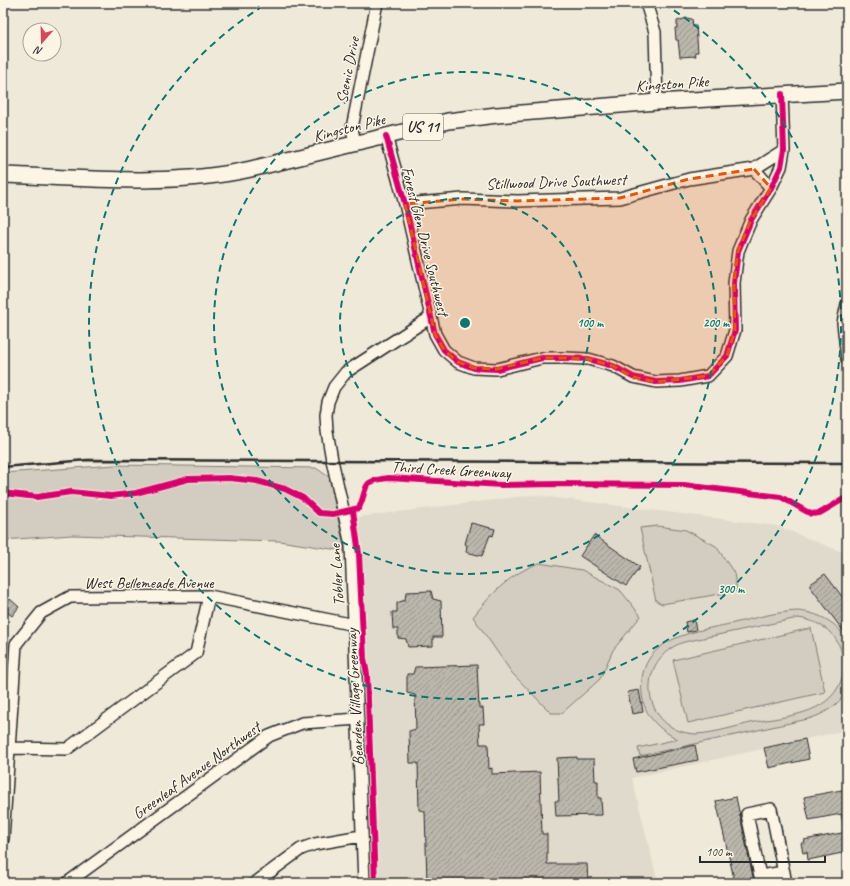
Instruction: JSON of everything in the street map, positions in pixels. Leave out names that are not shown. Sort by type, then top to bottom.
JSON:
[{"type":"main road","name":"Kingston Pike","points":[[3,175],[173,179],[199,178],[222,175],[448,121],[497,115],[657,102],[847,91]]},
{"type":"street","name":"Scenic Drive","points":[[355,144],[352,128],[377,3]]},
{"type":"street","points":[[646,3],[655,32],[657,102]]},
{"type":"street","name":"Forest Glen Drive Southwest","points":[[386,136],[405,204],[435,334],[444,350],[458,362],[474,368],[497,369],[542,358],[565,358],[588,360],[613,366],[633,378],[656,382],[680,381],[708,376],[727,356],[735,330],[734,283],[738,251],[751,220],[771,188],[781,167],[784,150],[782,94]]},
{"type":"street","name":"Stillwood Drive Southwest","points":[[405,204],[463,198],[517,201],[620,198],[690,179],[754,169],[784,150]]},
{"type":"street","points":[[754,169],[771,188]]},
{"type":"street","points":[[847,304],[843,323],[847,359]]},
{"type":"street","name":"Tobler Lane","points":[[364,883],[351,545],[332,460],[326,415],[328,402],[334,387],[346,372],[431,317]]},
{"type":"street","points":[[3,839],[10,748],[67,749],[196,653],[209,596]]},
{"type":"street","name":"West Bellemeade Avenue","points":[[10,748],[16,644],[41,613],[70,597],[209,596],[355,625]]},
{"type":"street","name":"Greenleaf Avenue Northwest","points":[[67,883],[269,736],[302,723],[358,719]]},
{"type":"street","points":[[784,872],[760,876],[747,814],[771,809],[784,872],[786,883]]},
{"type":"street","points":[[255,883],[302,849],[315,844],[361,836]]},
{"type":"highlighted area","points":[[754,169],[771,188],[751,220],[738,251],[734,283],[735,330],[727,356],[708,376],[656,382],[633,377],[613,366],[588,359],[565,358],[542,358],[497,369],[474,368],[458,362],[444,350],[435,334],[405,204],[463,199],[517,201],[620,198],[689,179]]},
{"type":"shaded area","points":[[115,465],[316,468],[329,477],[345,551],[279,541],[72,535],[3,540],[3,473]]},
{"type":"shaded area","points":[[533,495],[777,526],[847,554],[847,730],[632,778],[658,883],[376,883],[358,517]]},
{"type":"shaded area","points":[[658,526],[686,530],[716,546],[734,573],[737,591],[662,604],[656,601],[640,528]]},
{"type":"shaded area","points":[[539,563],[582,570],[620,590],[641,616],[613,650],[600,679],[562,713],[551,713],[512,673],[473,617],[502,585],[529,567]]},
{"type":"shaded area","points":[[797,611],[812,613],[819,616],[833,624],[844,636],[848,648],[847,686],[842,698],[837,703],[820,715],[808,719],[640,756],[638,748],[678,739],[659,727],[649,716],[643,702],[643,675],[648,660],[658,649],[671,640],[686,634],[766,616]],"holes":[[[798,618],[817,623],[832,634],[841,649],[843,658],[843,672],[841,681],[835,692],[826,701],[816,707],[805,712],[792,715],[696,734],[678,730],[664,721],[655,708],[650,694],[651,678],[657,663],[668,651],[684,642]]]},
{"type":"shaded area","points":[[811,628],[825,692],[688,723],[673,660]]},
{"type":"building","points":[[687,18],[692,19],[693,26],[696,26],[698,52],[695,52],[696,56],[680,57],[675,28],[677,28],[677,21]]},
{"type":"building","points":[[471,523],[495,529],[493,536],[490,535],[482,556],[466,552],[467,545],[465,544]]},
{"type":"building","points":[[594,535],[640,567],[626,586],[580,556]]},
{"type":"building","points":[[825,574],[847,603],[847,636],[809,585]]},
{"type":"building","points":[[431,591],[433,599],[441,601],[442,637],[433,637],[433,646],[408,647],[406,639],[398,638],[398,629],[393,629],[392,612],[397,612],[397,603],[405,600],[406,592]]},
{"type":"building","points":[[10,599],[19,607],[12,616],[3,609]]},
{"type":"building","points":[[694,620],[696,630],[687,632],[685,622]]},
{"type":"building","points":[[477,665],[479,708],[483,708],[484,724],[479,724],[480,744],[488,744],[489,769],[492,768],[492,774],[540,772],[542,834],[547,834],[547,864],[587,864],[588,883],[427,883],[425,811],[419,810],[418,763],[410,763],[409,731],[416,729],[415,695],[407,693],[407,674],[413,674],[415,667]]},
{"type":"building","points":[[639,690],[643,712],[632,714],[628,692]]},
{"type":"building","points":[[805,739],[809,759],[769,768],[764,748]]},
{"type":"building","points":[[695,745],[698,760],[636,772],[633,759]]},
{"type":"building","points":[[577,757],[577,759],[594,759],[595,781],[598,781],[598,798],[601,798],[602,815],[556,816],[555,801],[559,801],[557,758]]},
{"type":"building","points":[[847,789],[847,828],[844,828],[841,814],[809,820],[804,797]]},
{"type":"building","points":[[736,797],[755,883],[735,883],[716,801]]},
{"type":"building","points":[[847,832],[847,852],[808,860],[807,852],[803,853],[801,843],[805,843],[804,840]]},
{"type":"railway","points":[[3,467],[87,460],[847,463]]},
{"type":"cycle path","points":[[386,136],[405,204],[435,334],[444,350],[458,362],[474,368],[497,369],[542,358],[588,359],[613,366],[633,377],[656,382],[680,381],[708,376],[727,356],[735,330],[734,283],[738,251],[751,220],[771,188],[781,167],[784,150],[782,94]]},
{"type":"cycle path","name":"Third Creek Greenway","points":[[3,493],[37,497],[71,492],[111,496],[136,493],[188,479],[229,478],[257,481],[285,489],[303,498],[319,513],[333,514],[359,508],[366,486],[373,481],[389,478],[501,485],[684,485],[781,497],[811,514],[820,513],[847,497]]},
{"type":"cycle path","name":"Bearden Village Greenway","points":[[353,511],[359,554],[364,658],[367,674],[375,883]]}]
